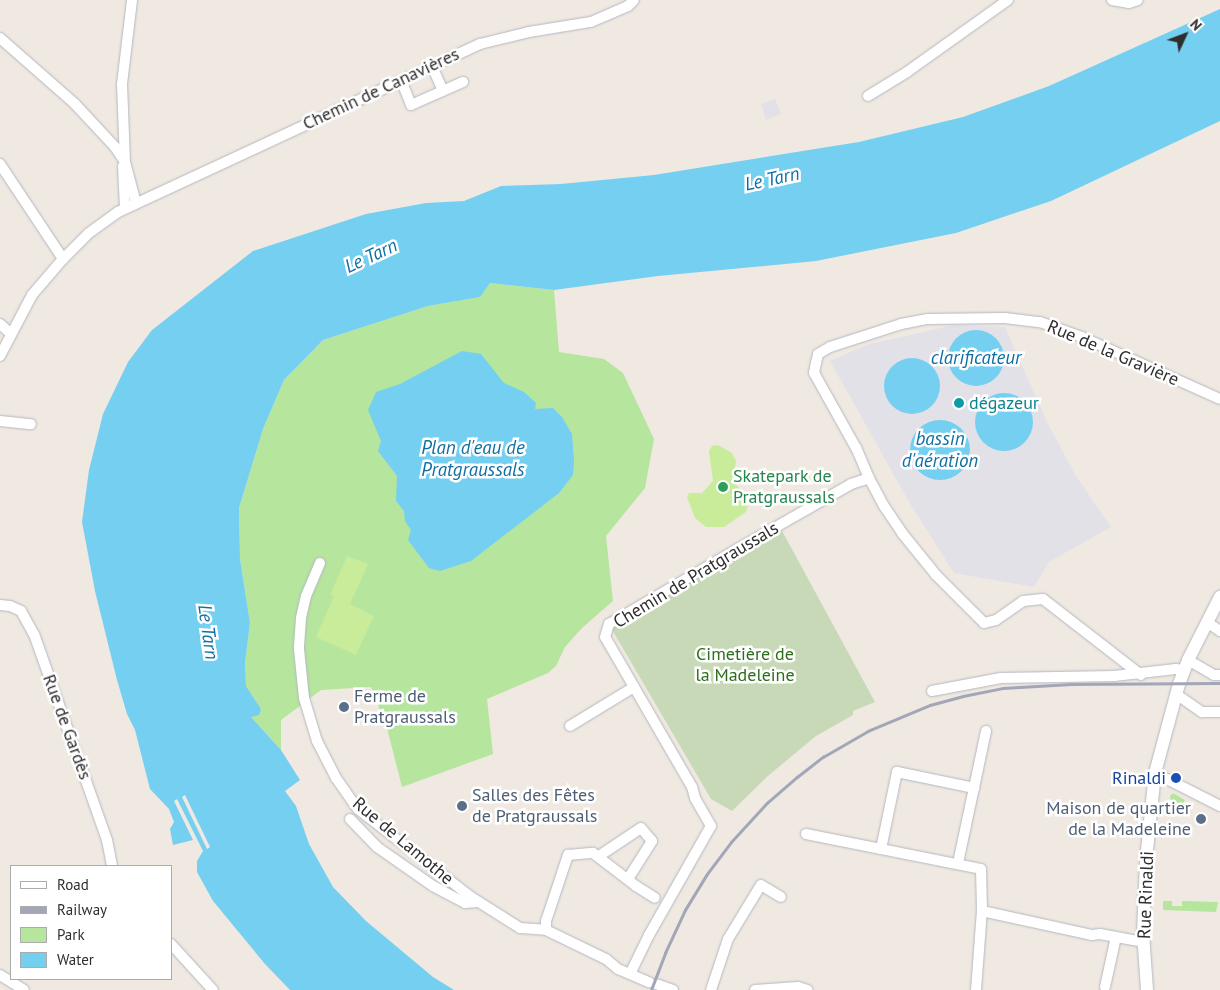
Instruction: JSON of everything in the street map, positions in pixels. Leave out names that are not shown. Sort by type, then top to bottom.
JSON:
[{"type":"street","points":[[125,208],[122,84],[132,0]]},
{"type":"street","name":"Chemin de Canavières","points":[[0,356],[32,295],[63,259],[89,233],[125,208],[480,44],[529,32],[591,22],[628,6],[634,0]]},
{"type":"street","points":[[868,96],[907,72],[1008,0]]},
{"type":"street","points":[[1112,0],[1129,3],[1138,0]]},
{"type":"street","points":[[0,38],[75,104],[106,137],[124,160],[136,203]]},
{"type":"street","points":[[432,66],[443,91]]},
{"type":"street","points":[[401,80],[411,105],[463,82]]},
{"type":"street","points":[[0,164],[63,259]]},
{"type":"street","name":"Rue de la Gravière","points":[[869,478],[856,448],[814,373],[816,362],[818,354],[830,347],[900,324],[928,319],[1005,318],[1040,322],[1082,337],[1220,399]]},
{"type":"street","points":[[0,324],[11,334]]},
{"type":"street","points":[[0,422],[31,424]]},
{"type":"street","points":[[869,478],[884,506],[902,533],[936,575],[984,623],[996,620],[1023,601],[1043,599],[1141,675]]},
{"type":"street","name":"Chemin de Pratgraussals","points":[[630,974],[649,935],[711,826],[695,798],[692,787],[605,638],[609,624],[851,484],[869,478]]},
{"type":"street","name":"Rue de Lamothe","points":[[320,563],[306,596],[301,618],[299,649],[304,698],[316,740],[336,778],[358,808],[478,902],[520,928],[546,930],[606,959],[630,974],[673,990]]},
{"type":"street","name":"Rue Rinaldi","points":[[1147,990],[1144,942],[1146,860],[1155,773],[1186,665],[1219,602]]},
{"type":"street","name":"Rue de Gardès","points":[[0,605],[10,606],[21,611],[34,634],[107,840],[112,865]]},
{"type":"street","points":[[1207,622],[1220,631]]},
{"type":"street","points":[[932,690],[1001,678],[1141,675],[1176,669],[1186,665],[1214,675],[1220,675]]},
{"type":"street","points":[[570,726],[634,687]]},
{"type":"street","points":[[1178,689],[1202,712],[1220,712]]},
{"type":"street","points":[[958,863],[986,731]]},
{"type":"street","points":[[881,849],[897,772],[974,788]]},
{"type":"street","points":[[1155,773],[1220,806]]},
{"type":"street","points":[[350,819],[377,847],[433,886],[466,903],[478,902]]},
{"type":"street","points":[[599,856],[641,828],[652,841],[628,879]]},
{"type":"street","points":[[806,834],[981,869],[982,911],[976,990]]},
{"type":"street","points":[[546,930],[546,921],[568,855],[587,853],[599,856],[655,898]]},
{"type":"street","points":[[711,990],[728,939],[761,885],[781,897]]},
{"type":"street","points":[[982,911],[1092,935],[1100,934],[1144,942]]},
{"type":"street","points":[[1105,988],[1116,937]]},
{"type":"street","points":[[172,945],[213,990]]},
{"type":"street","points":[[0,975],[24,990]]},
{"type":"street","points":[[754,990],[798,987],[808,990]]},
{"type":"shaded area","points":[[775,99],[781,114],[766,120],[761,104]]},
{"type":"shaded area","points":[[954,325],[1005,327],[1047,422],[1076,476],[1111,527],[1049,562],[1034,587],[954,573],[909,502],[830,361],[866,345]]},
{"type":"green space","points":[[490,283],[554,290],[559,352],[604,359],[623,373],[654,439],[645,488],[606,536],[613,601],[582,628],[565,647],[556,666],[548,673],[487,699],[493,754],[402,787],[387,728],[371,687],[321,690],[281,720],[281,750],[251,717],[261,709],[246,686],[245,663],[250,623],[240,559],[239,508],[263,429],[284,380],[323,340],[428,306],[479,297]]},
{"type":"green space","name":"Skatepark de Pratgraussals","points":[[718,445],[732,453],[736,461],[733,480],[749,502],[746,512],[724,527],[706,527],[695,518],[687,497],[689,493],[702,493],[713,481],[709,451],[712,446]]},
{"type":"green space","name":"Cimetière de la Madeleine","points":[[781,529],[875,702],[853,711],[853,715],[816,736],[769,775],[732,811],[711,799],[611,628]]},
{"type":"green space","points":[[347,556],[368,564],[350,604],[374,616],[356,655],[316,637],[334,596],[330,595]]},
{"type":"green space","points":[[1173,793],[1185,800],[1178,814],[1172,811],[1170,796]]},
{"type":"green space","points":[[1163,901],[1172,901],[1172,906],[1182,906],[1182,901],[1218,902],[1216,912],[1163,910]]},
{"type":"water","name":"Le Tarn","points":[[1220,9],[1220,121],[1051,201],[956,233],[816,261],[658,276],[554,290],[490,283],[480,297],[428,306],[323,340],[284,380],[263,429],[239,508],[240,559],[250,623],[245,663],[246,686],[261,709],[259,715],[251,717],[281,750],[300,780],[285,791],[296,806],[309,844],[333,887],[366,921],[433,977],[454,990],[290,990],[265,964],[213,901],[197,872],[197,861],[203,851],[177,799],[174,801],[193,840],[173,845],[170,829],[174,822],[169,809],[150,789],[135,730],[127,714],[117,680],[95,591],[82,522],[89,470],[103,414],[128,362],[152,330],[253,251],[366,214],[426,203],[464,201],[501,186],[561,184],[654,175],[859,142],[963,117],[1049,86]],"holes":[[[185,795],[210,847],[207,849],[182,797]]]},
{"type":"water","name":"clarificateur","points":[[970,330],[982,330],[996,338],[1004,352],[1002,369],[996,378],[982,386],[970,386],[960,381],[953,374],[948,364],[948,352],[953,342],[960,335]]},
{"type":"water","name":"Plan d'eau de Pratgraussals","points":[[462,351],[481,354],[504,383],[524,392],[536,403],[535,409],[553,408],[562,417],[572,434],[573,475],[559,493],[471,561],[440,571],[429,568],[408,540],[411,530],[405,521],[404,511],[396,501],[397,476],[378,451],[381,441],[368,410],[376,392],[400,384]]},
{"type":"water","name":"clarificateur","points":[[907,358],[917,358],[932,366],[938,375],[940,386],[938,397],[932,406],[917,414],[907,414],[896,409],[889,402],[884,391],[884,381],[889,370],[896,363]]},
{"type":"water","name":"bassin d'aération","points":[[998,393],[1010,393],[1025,401],[1033,416],[1033,428],[1025,443],[1010,451],[998,451],[983,443],[975,428],[975,416],[983,401]]},
{"type":"water","name":"bassin d'aération","points":[[934,420],[946,420],[962,428],[968,438],[970,450],[968,462],[962,472],[946,480],[934,480],[918,472],[910,456],[910,444],[918,428]]},
{"type":"railway","points":[[651,990],[665,953],[685,910],[707,874],[731,842],[767,803],[797,777],[823,757],[868,731],[930,705],[1003,688],[1071,684],[1220,683]]},
{"type":"place","name":"dégazeur","points":[[959,403]]},
{"type":"place","name":"Skatepark de Pratgraussals","points":[[723,487]]},
{"type":"place","name":"Ferme de Pratgraussals","points":[[344,707]]},
{"type":"place","name":"Rinaldi","points":[[1176,778]]},
{"type":"place","name":"Salles des Fêtes de Pratgraussals","points":[[462,806]]},
{"type":"place","name":"Maison de quartier de la Madeleine","points":[[1201,819]]}]
